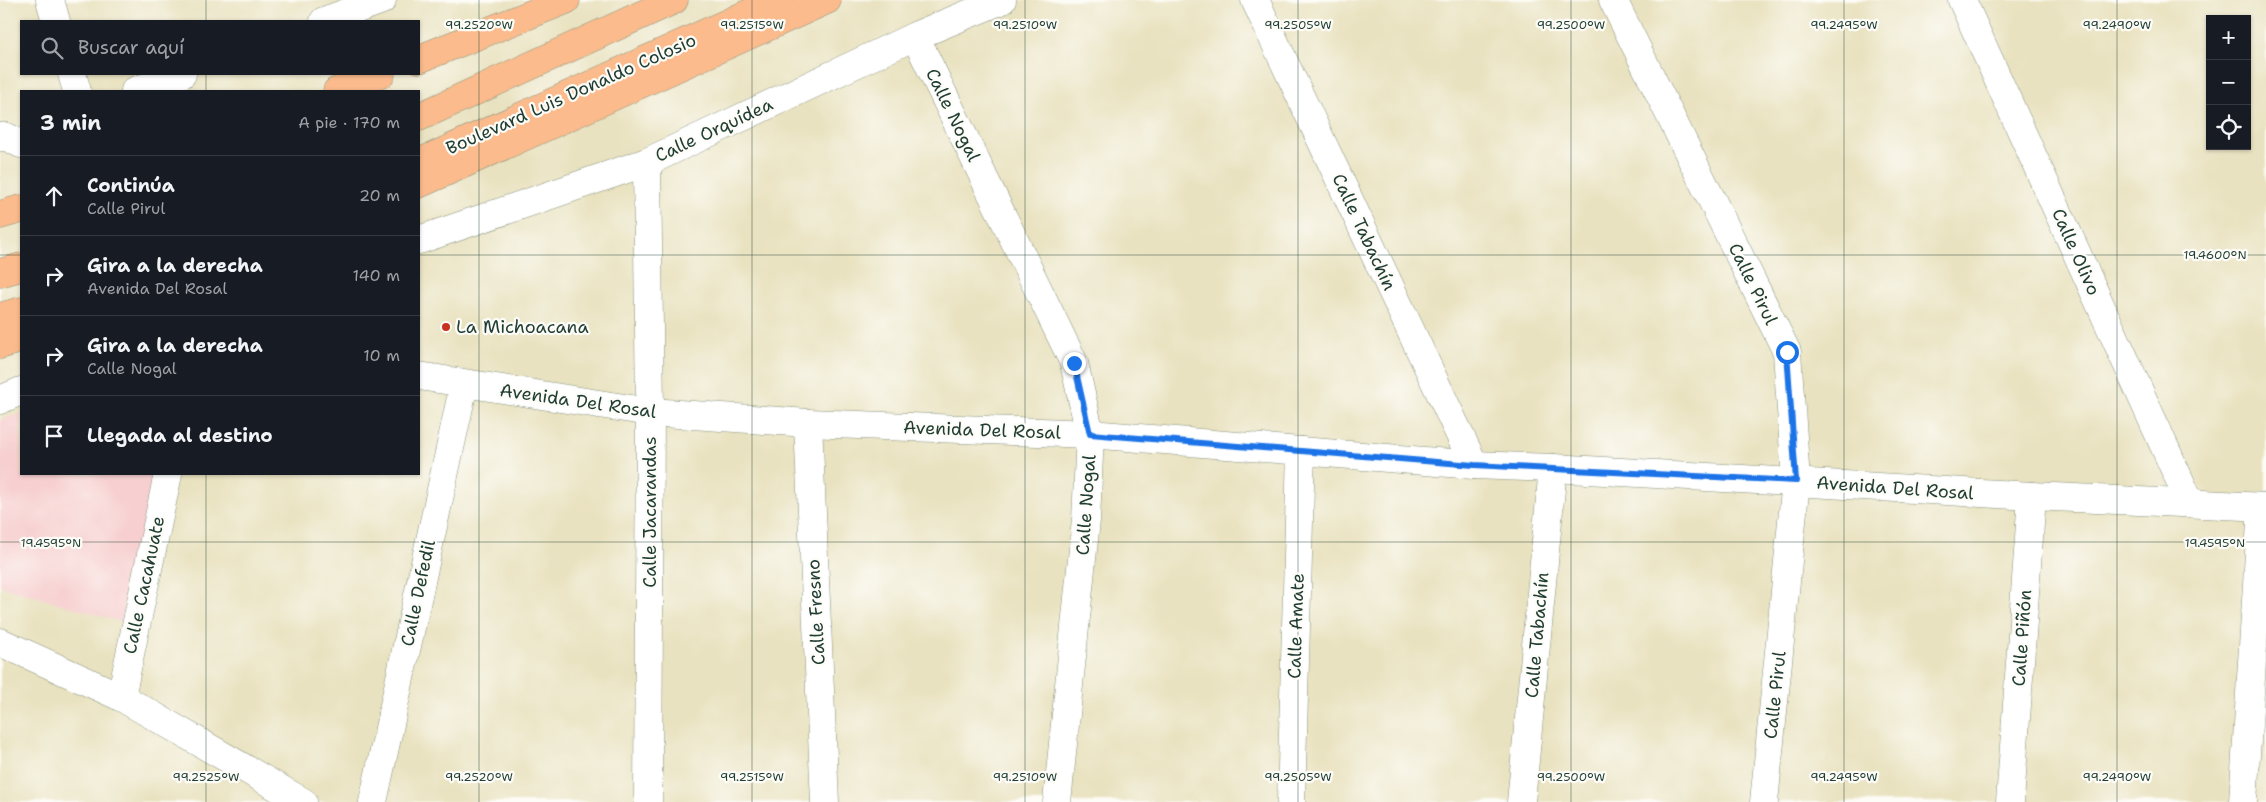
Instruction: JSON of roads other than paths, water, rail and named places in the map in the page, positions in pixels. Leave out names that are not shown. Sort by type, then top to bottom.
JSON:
[{"type":"highway","points":[[420,59],[566,0]]},
{"type":"highway","points":[[420,117],[674,0]]},
{"type":"highway","name":"Boulevard Luis Donaldo Colosio","points":[[420,163],[778,0]]},
{"type":"highway","points":[[420,184],[827,0]]},
{"type":"highway","points":[[340,90],[378,75]]},
{"type":"highway","points":[[0,216],[20,209]]},
{"type":"highway","points":[[0,273],[20,266]]},
{"type":"highway","points":[[0,317],[20,310]]},
{"type":"highway","points":[[0,345],[20,339]]},
{"type":"street","points":[[50,0],[56,20]]},
{"type":"street","points":[[327,20],[382,0]]},
{"type":"street","name":"Calle Orquídea","points":[[420,240],[647,162],[914,36],[1002,0]]},
{"type":"street","name":"Calle Tabachín","points":[[1255,0],[1474,465]]},
{"type":"street","name":"Calle Pirul","points":[[1613,0],[1787,352],[1796,481],[1764,802]]},
{"type":"street","name":"Calle Olivo","points":[[1962,0],[2190,503]]},
{"type":"street","name":"Calle Nogal","points":[[914,36],[1074,363],[1090,434],[1086,520],[1057,802]]},
{"type":"street","points":[[72,75],[77,90]]},
{"type":"street","points":[[138,90],[179,75]]},
{"type":"street","points":[[0,137],[7,137],[20,144]]},
{"type":"street","name":"Calle Jacarandas","points":[[647,162],[650,412],[648,802]]},
{"type":"street","name":"Avenida Del Rosal","points":[[420,376],[650,412],[808,423],[1090,434],[1474,465],[2264,507]]},
{"type":"street","name":"Calle Defedil","points":[[372,802],[464,384]]},
{"type":"street","points":[[0,400],[20,391]]},
{"type":"street","name":"Calle Fresno","points":[[808,423],[826,802]]},
{"type":"street","name":"Calle Amate","points":[[1291,802],[1301,451]]},
{"type":"street","name":"Calle Tabachín","points":[[1521,802],[1553,468]]},
{"type":"street","name":"Calle Cacahuate","points":[[121,697],[168,475]]},
{"type":"street","name":"Calle Piñón","points":[[2011,791],[2032,496]]},
{"type":"street","points":[[2243,802],[2264,507]]},
{"type":"street","points":[[0,642],[121,697],[303,802]]},
{"type":"place","name":"La Michoacana","points":[[446,327]]}]
